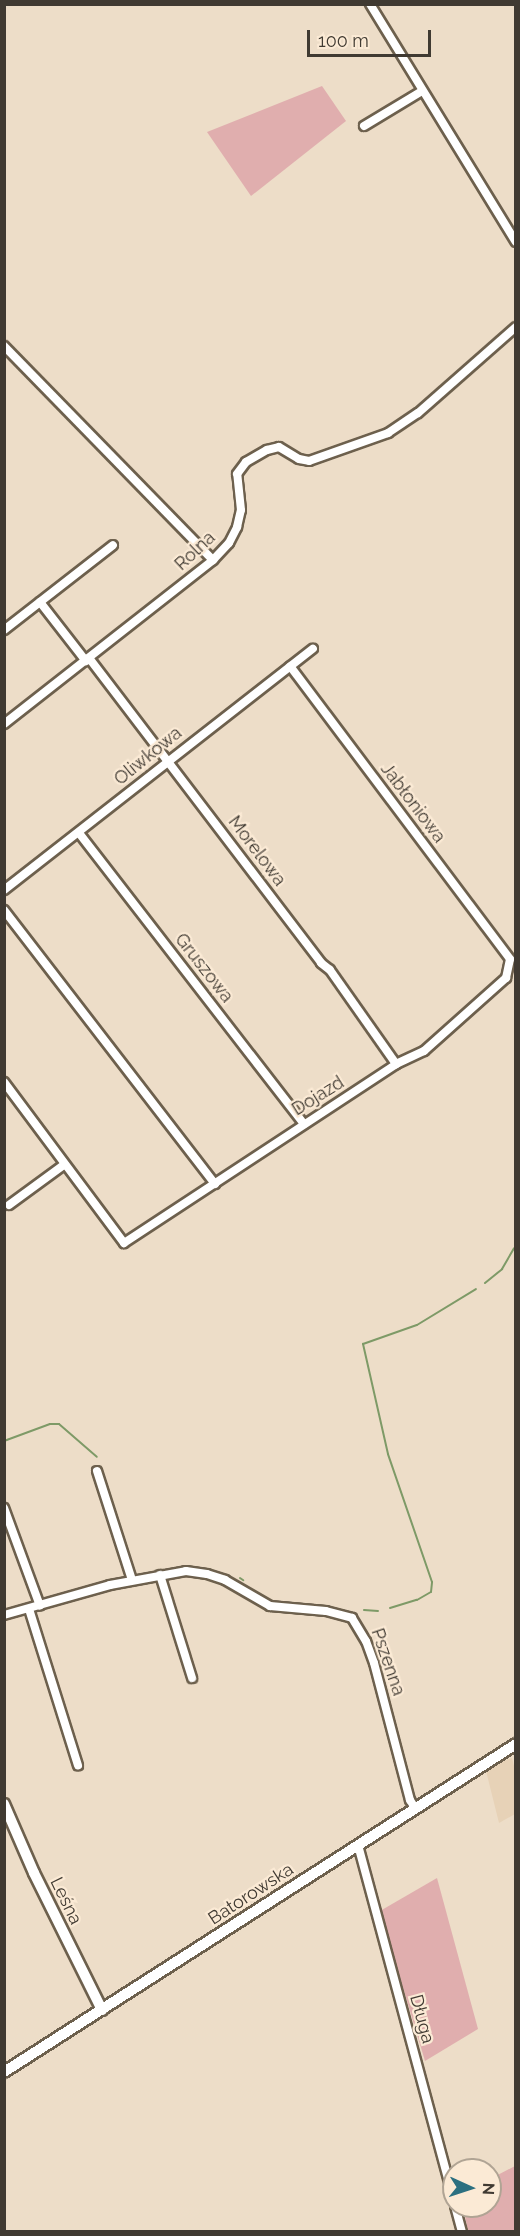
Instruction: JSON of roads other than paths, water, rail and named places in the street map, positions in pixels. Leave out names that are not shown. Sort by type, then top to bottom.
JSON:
[{"type":"street","points":[[370,4],[516,242]]},
{"type":"street","points":[[364,126],[422,91]]},
{"type":"street","name":"Rolna","points":[[4,724],[213,560],[229,543],[237,528],[241,510],[237,474],[246,462],[267,450],[279,447],[299,459],[309,461],[388,433],[418,413],[516,327]]},
{"type":"street","points":[[4,346],[213,560]]},
{"type":"street","points":[[4,630],[113,545]]},
{"type":"street","name":"Morelowa","points":[[40,602],[88,659],[321,963],[330,970],[396,1065]]},
{"type":"street","name":"Oliwkowa","points":[[4,890],[312,649]]},
{"type":"street","name":"Jabłoniowa","points":[[290,666],[510,959]]},
{"type":"street","name":"Gruszowa","points":[[79,833],[304,1124]]},
{"type":"street","points":[[4,910],[215,1184]]},
{"type":"street","name":"Dojazd","points":[[65,1164],[124,1243],[396,1065],[424,1051],[506,978],[510,959]]},
{"type":"street","points":[[4,1082],[65,1164],[9,1205]]},
{"type":"street","points":[[4,1101],[13,1094]]},
{"type":"street","points":[[97,1471],[132,1580]]},
{"type":"street","points":[[4,1508],[39,1606]]},
{"type":"street","name":"Pszenna","points":[[4,1615],[132,1580],[186,1571],[225,1580],[270,1606],[327,1611],[352,1618],[366,1641],[375,1663],[410,1800],[415,1808]]},
{"type":"street","points":[[160,1575],[192,1678]]},
{"type":"street","points":[[29,1610],[78,1765]]},
{"type":"street","name":"Batorowska","points":[[4,2072],[415,1808],[512,1749]]},
{"type":"street","name":"Leśna","points":[[4,1804],[34,1873],[102,2010]]},
{"type":"street","name":"Długa","points":[[358,1845],[443,2158]]},
{"type":"waterway","points":[[485,1283],[502,1269],[514,1248]]},
{"type":"waterway","points":[[390,1608],[417,1600],[431,1592],[432,1582],[388,1454],[363,1344],[417,1325],[476,1289]]},
{"type":"waterway","points":[[4,1441],[50,1424],[59,1424],[97,1457]]},
{"type":"waterway","points":[[364,1610],[378,1611]]}]
